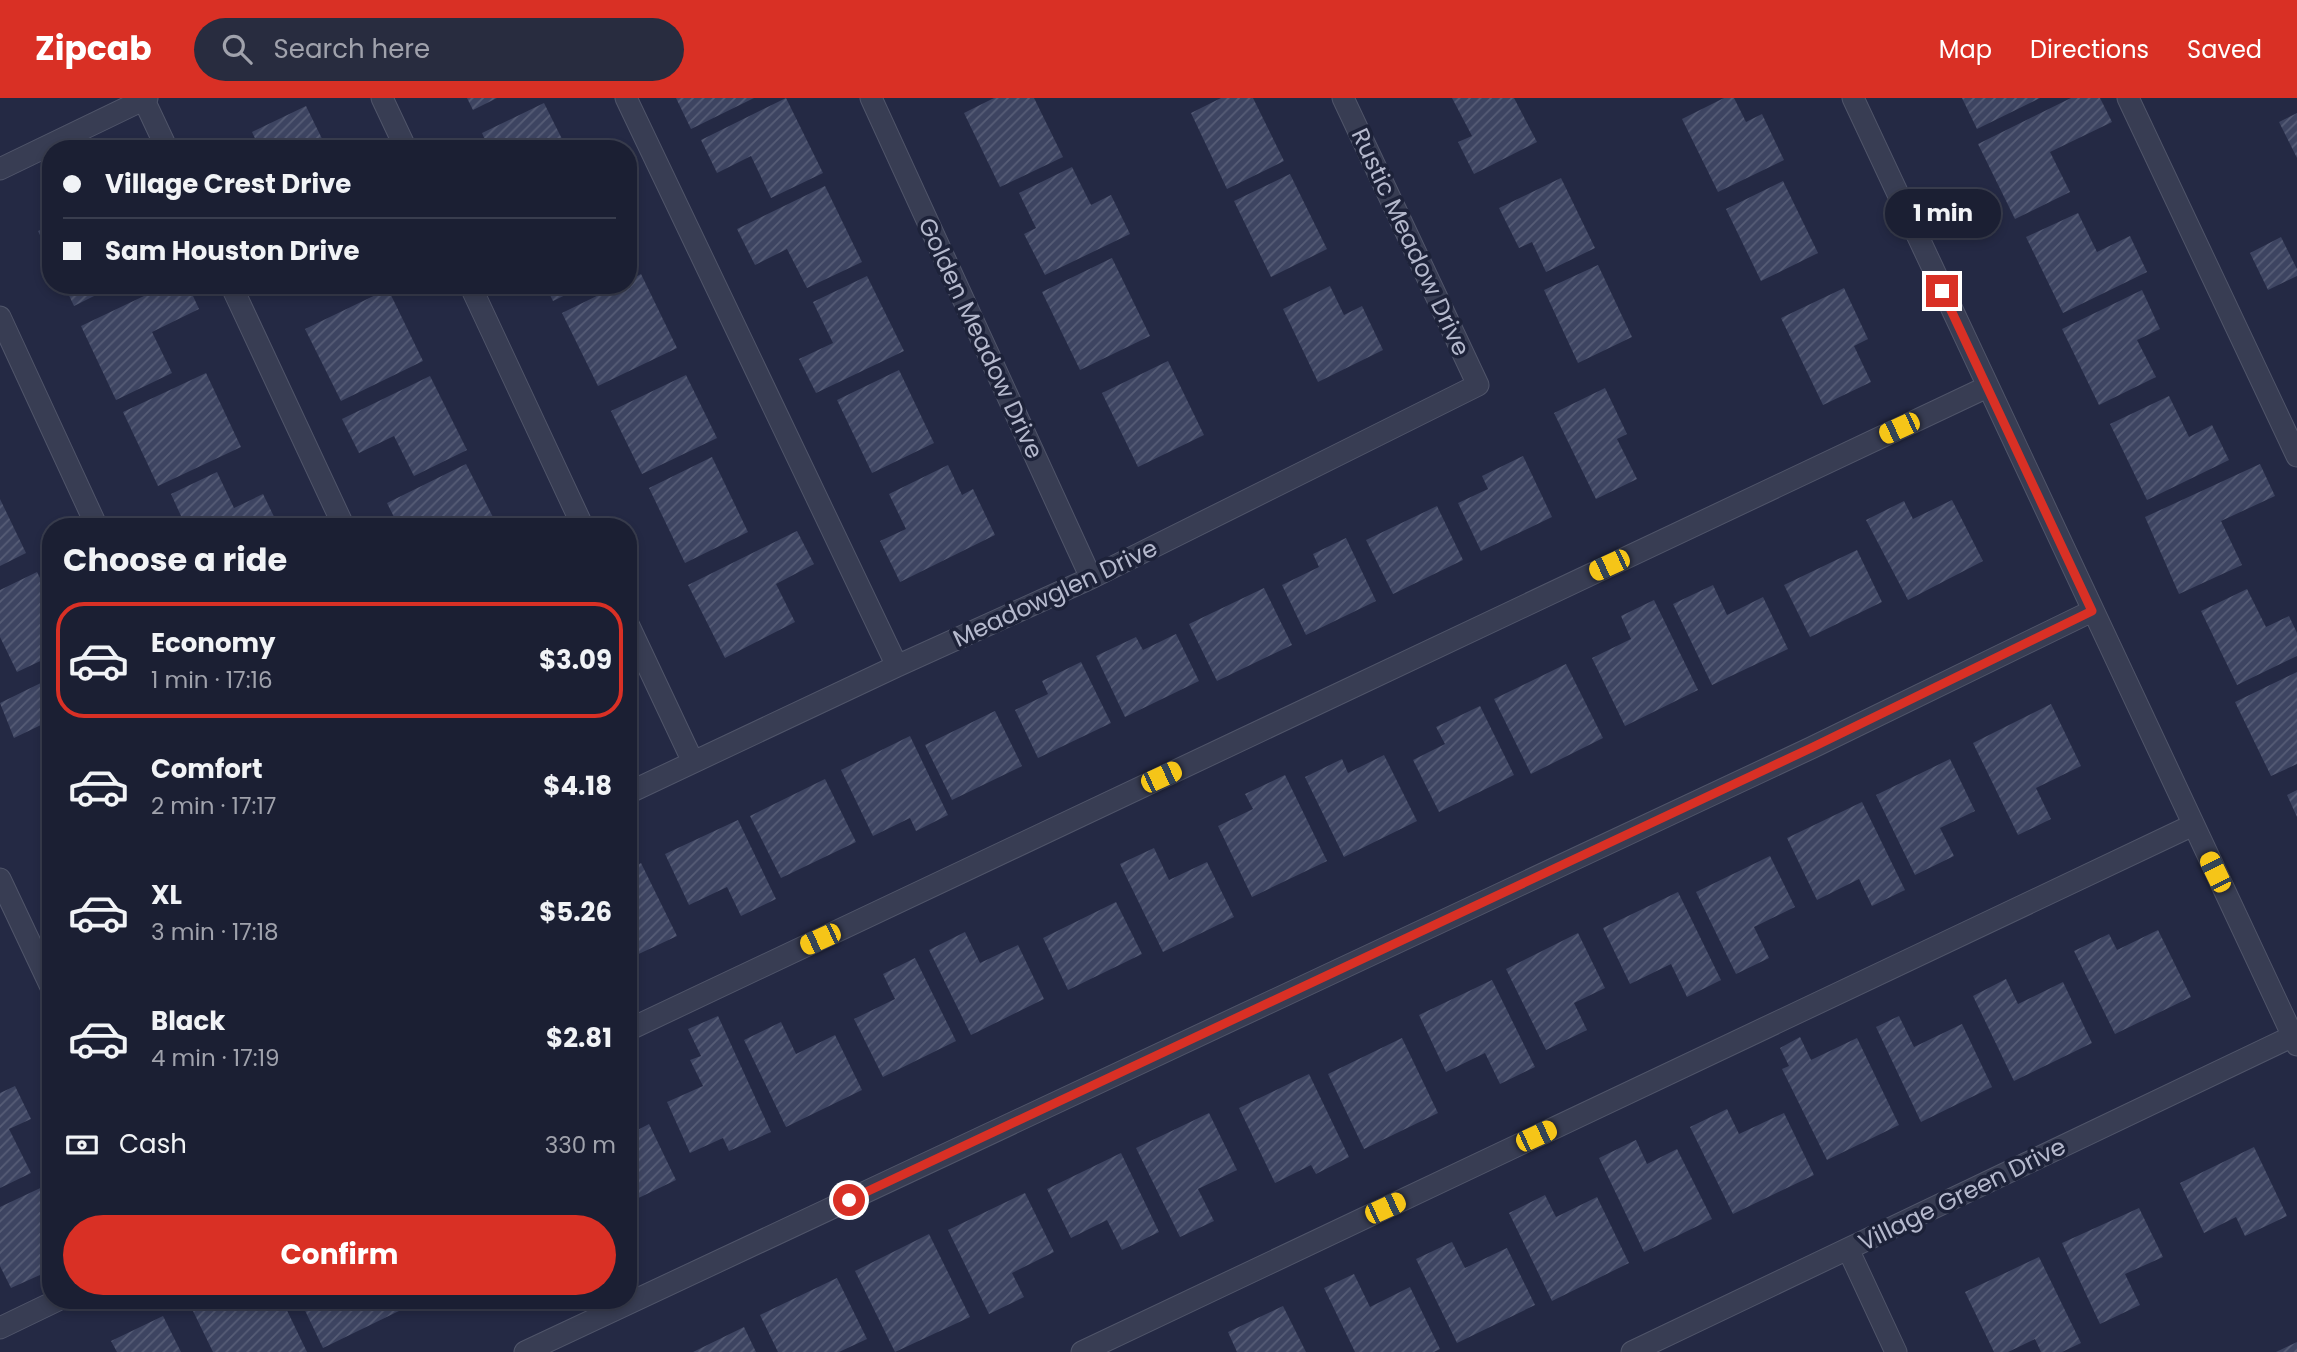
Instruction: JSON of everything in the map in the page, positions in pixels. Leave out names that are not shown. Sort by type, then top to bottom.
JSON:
[{"type":"street","points":[[382,98],[402,140]]},
{"type":"street","points":[[626,98],[897,666]]},
{"type":"street","name":"Golden Meadow Drive","points":[[871,98],[1091,578]]},
{"type":"street","name":"Rustic Meadow Drive","points":[[1343,98],[1478,385]]},
{"type":"street","points":[[1853,98],[2295,1040]]},
{"type":"street","points":[[2128,98],[2297,456]]},
{"type":"street","points":[[60,140],[146,99],[163,140]]},
{"type":"street","points":[[0,169],[42,149]]},
{"type":"street","points":[[235,294],[340,518]]},
{"type":"street","points":[[474,294],[579,518]]},
{"type":"street","points":[[0,317],[93,518]]},
{"type":"street","name":"Meadowglen Drive","points":[[637,789],[1091,578],[1478,385]]},
{"type":"street","points":[[637,1026],[1987,387]]},
{"type":"street","points":[[637,1299],[1811,748],[2092,611]]},
{"type":"street","points":[[637,643],[693,762]]},
{"type":"street","points":[[1082,1352],[2193,825]]},
{"type":"street","points":[[0,879],[42,968]]},
{"type":"street","name":"Village Green Drive","points":[[1632,1352],[2295,1040]]},
{"type":"street","points":[[1848,1249],[1896,1352]]},
{"type":"street","points":[[0,1328],[42,1308]]},
{"type":"street","points":[[525,1352],[617,1309]]},
{"type":"building","points":[[467,98],[497,98],[473,110]]},
{"type":"building","points":[[676,98],[754,98],[691,129]]},
{"type":"building","points":[[786,98],[823,173],[771,198],[751,156],[717,173],[701,140]]},
{"type":"building","points":[[994,98],[1034,98],[1063,157],[1000,187],[964,113]]},
{"type":"building","points":[[1221,98],[1253,98],[1284,161],[1227,189],[1191,113]]},
{"type":"building","points":[[1452,98],[1514,98],[1537,142],[1474,174],[1458,142],[1472,136]]},
{"type":"building","points":[[1724,98],[1734,98],[1746,122],[1762,114],[1784,160],[1718,192],[1682,119]]},
{"type":"building","points":[[1962,98],[2040,98],[1977,129]]},
{"type":"building","points":[[2071,98],[2100,98],[2112,122],[2050,152],[2070,192],[2015,219],[1978,144]]},
{"type":"building","points":[[544,103],[562,140],[485,140],[482,133]]},
{"type":"building","points":[[306,106],[323,140],[256,140],[252,132]]},
{"type":"building","points":[[2297,113],[2297,158],[2279,122]]},
{"type":"building","points":[[1072,167],[1091,205],[1111,195],[1130,234],[1045,275],[1024,234],[1036,228],[1019,193]]},
{"type":"building","points":[[1290,174],[1327,249],[1271,277],[1234,201]]},
{"type":"building","points":[[1561,178],[1595,248],[1546,272],[1532,242],[1519,248],[1499,208]]},
{"type":"building","points":[[1783,181],[1818,253],[1761,281],[1726,209]]},
{"type":"building","points":[[825,186],[862,262],[807,288],[787,249],[755,265],[737,229]]},
{"type":"building","points":[[2078,213],[2097,252],[2130,236],[2147,272],[2063,313],[2026,237]]},
{"type":"building","points":[[2281,237],[2297,269],[2297,276],[2268,290],[2250,253]]},
{"type":"building","points":[[1112,258],[1150,336],[1080,370],[1042,292]]},
{"type":"building","points":[[1598,265],[1632,337],[1578,363],[1544,290]]},
{"type":"building","points":[[641,274],[677,348],[598,386],[562,313],[601,294],[637,294],[637,276]]},
{"type":"building","points":[[867,276],[904,351],[816,393],[799,359],[833,343],[813,302]]},
{"type":"building","points":[[1330,286],[1344,315],[1362,306],[1383,350],[1318,382],[1283,309]]},
{"type":"building","points":[[1844,288],[1868,339],[1854,346],[1871,382],[1823,405],[1781,318]]},
{"type":"building","points":[[2142,290],[2160,329],[2137,340],[2156,377],[2099,405],[2062,329]]},
{"type":"building","points":[[68,294],[98,294],[74,306]]},
{"type":"building","points":[[148,294],[192,294],[199,309],[152,332],[172,373],[116,400],[81,326]]},
{"type":"building","points":[[378,294],[390,294],[423,361],[341,401],[305,329]]},
{"type":"building","points":[[550,294],[567,294],[553,301]]},
{"type":"building","points":[[1168,361],[1204,435],[1138,467],[1102,393]]},
{"type":"building","points":[[899,370],[934,443],[872,473],[837,400]]},
{"type":"building","points":[[206,373],[241,447],[158,486],[123,412]]},
{"type":"building","points":[[686,375],[717,438],[642,474],[611,411]]},
{"type":"building","points":[[430,376],[467,450],[414,476],[394,436],[359,453],[342,419]]},
{"type":"building","points":[[1605,388],[1627,434],[1617,439],[1637,479],[1596,499],[1554,413]]},
{"type":"building","points":[[2169,396],[2189,437],[2212,425],[2229,460],[2147,500],[2110,424]]},
{"type":"building","points":[[1523,456],[1552,517],[1481,551],[1458,503],[1488,489],[1482,476]]},
{"type":"building","points":[[712,457],[748,532],[685,563],[649,488]]},
{"type":"building","points":[[466,464],[493,518],[394,518],[387,503]]},
{"type":"building","points":[[2260,464],[2275,496],[2221,521],[2242,565],[2179,594],[2145,517]]},
{"type":"building","points":[[948,465],[962,495],[973,489],[995,535],[900,582],[880,541],[906,529],[889,494]]},
{"type":"building","points":[[217,472],[234,508],[263,494],[275,518],[182,518],[171,494]]},
{"type":"building","points":[[0,499],[26,553],[0,566]]},
{"type":"building","points":[[1952,500],[1983,561],[1908,600],[1866,520],[1904,501],[1913,519]]},
{"type":"building","points":[[1437,506],[1463,560],[1393,594],[1366,540]]},
{"type":"building","points":[[797,531],[814,564],[776,584],[795,622],[725,658],[688,585]]},
{"type":"building","points":[[1346,538],[1376,601],[1306,635],[1282,585],[1319,567],[1313,554]]},
{"type":"building","points":[[1857,550],[1882,602],[1810,637],[1784,585]]},
{"type":"building","points":[[37,572],[42,582],[42,660],[17,672],[0,637],[0,590]]},
{"type":"building","points":[[1713,585],[1727,615],[1763,597],[1788,649],[1712,685],[1673,604]]},
{"type":"building","points":[[1264,588],[1292,645],[1217,681],[1189,624]]},
{"type":"building","points":[[2247,589],[2266,627],[2289,616],[2297,633],[2297,656],[2237,685],[2201,611]]},
{"type":"building","points":[[1654,600],[1698,690],[1625,726],[1592,658],[1631,639],[1621,616]]},
{"type":"building","points":[[1176,634],[1199,681],[1125,717],[1096,656],[1136,637],[1143,650]]},
{"type":"building","points":[[1081,662],[1111,723],[1038,758],[1015,710],[1048,694],[1042,681]]},
{"type":"building","points":[[1566,664],[1603,738],[1531,774],[1494,699]]},
{"type":"building","points":[[2297,672],[2297,764],[2271,776],[2235,702]]},
{"type":"building","points":[[42,682],[42,724],[14,738],[0,703]]},
{"type":"building","points":[[2051,704],[2081,766],[2036,788],[2051,819],[2018,835],[1973,743]]},
{"type":"building","points":[[1480,706],[1514,775],[1439,812],[1413,760],[1445,744],[1436,727]]},
{"type":"building","points":[[995,711],[1022,766],[952,800],[925,745]]},
{"type":"building","points":[[910,736],[948,815],[916,831],[910,818],[873,836],[841,770]]},
{"type":"building","points":[[1384,755],[1417,821],[1344,857],[1305,777],[1342,759],[1348,773]]},
{"type":"building","points":[[1950,759],[1975,811],[1940,828],[1954,856],[1915,875],[1876,795]]},
{"type":"building","points":[[1285,775],[1327,861],[1252,897],[1218,826],[1253,809],[1245,794]]},
{"type":"building","points":[[825,779],[856,842],[781,878],[750,816]]},
{"type":"building","points":[[2297,790],[2297,817],[2287,795]]},
{"type":"building","points":[[1862,802],[1905,890],[1872,906],[1859,879],[1817,900],[1787,838]]},
{"type":"building","points":[[738,820],[776,899],[741,916],[727,887],[689,905],[665,854]]},
{"type":"building","points":[[1154,848],[1169,880],[1207,862],[1234,917],[1163,952],[1120,864]]},
{"type":"building","points":[[1770,856],[1795,907],[1754,927],[1769,958],[1736,974],[1696,892]]},
{"type":"building","points":[[641,863],[677,936],[637,955],[637,865]]},
{"type":"building","points":[[1678,892],[1721,980],[1687,997],[1671,964],[1630,984],[1603,928]]},
{"type":"building","points":[[1116,902],[1142,954],[1068,990],[1043,938]]},
{"type":"building","points":[[2158,930],[2191,997],[2115,1034],[2074,951],[2109,934],[2117,950]]},
{"type":"building","points":[[965,932],[980,963],[1018,945],[1044,999],[971,1035],[929,950]]},
{"type":"building","points":[[1578,933],[1605,988],[1574,1003],[1587,1030],[1546,1050],[1506,969]]},
{"type":"building","points":[[915,958],[956,1041],[883,1077],[854,1019],[895,999],[883,974]]},
{"type":"building","points":[[2006,979],[2018,1004],[2063,982],[2092,1043],[2014,1081],[1973,996]]},
{"type":"building","points":[[1492,980],[1535,1067],[1500,1084],[1485,1053],[1446,1072],[1419,1015]]},
{"type":"building","points":[[718,1016],[771,1132],[729,1151],[723,1138],[690,1153],[667,1102],[703,1086],[690,1060],[701,1056],[688,1029]]},
{"type":"building","points":[[1899,1016],[1914,1047],[1962,1024],[1992,1087],[1921,1122],[1876,1027]]},
{"type":"building","points":[[781,1022],[796,1054],[835,1035],[862,1090],[786,1127],[744,1040]]},
{"type":"building","points":[[1800,1037],[1811,1060],[1857,1038],[1899,1125],[1827,1160],[1782,1069],[1789,1066],[1780,1048]]},
{"type":"building","points":[[1402,1038],[1438,1113],[1364,1149],[1328,1074]]},
{"type":"building","points":[[1309,1074],[1349,1157],[1316,1174],[1311,1165],[1275,1183],[1239,1108]]},
{"type":"building","points":[[15,1086],[31,1119],[9,1129],[31,1173],[0,1188],[0,1093]]},
{"type":"building","points":[[1727,1109],[1739,1134],[1784,1113],[1814,1175],[1733,1214],[1690,1127]]},
{"type":"building","points":[[1209,1113],[1237,1170],[1198,1189],[1214,1221],[1180,1237],[1136,1148]]},
{"type":"building","points":[[649,1124],[676,1180],[637,1199],[637,1130]]},
{"type":"building","points":[[1636,1140],[1647,1164],[1677,1149],[1712,1219],[1644,1252],[1599,1158]]},
{"type":"building","points":[[2254,1147],[2287,1216],[2245,1236],[2236,1217],[2204,1233],[2180,1183]]},
{"type":"building","points":[[1121,1153],[1159,1232],[1122,1250],[1107,1220],[1071,1238],[1047,1189]]},
{"type":"building","points":[[42,1187],[42,1274],[11,1288],[0,1266],[0,1207]]},
{"type":"building","points":[[1025,1193],[1054,1252],[1012,1273],[1024,1297],[989,1314],[948,1230]]},
{"type":"building","points":[[1545,1195],[1556,1217],[1597,1197],[1629,1263],[1552,1301],[1509,1213]]},
{"type":"building","points":[[2139,1208],[2163,1257],[2125,1274],[2140,1305],[2100,1324],[2062,1243]]},
{"type":"building","points":[[929,1234],[970,1317],[895,1352],[855,1271]]},
{"type":"building","points":[[1452,1242],[1465,1268],[1507,1248],[1535,1305],[1457,1343],[1416,1259]]},
{"type":"building","points":[[2039,1257],[2081,1343],[2062,1352],[2041,1352],[2035,1339],[2008,1352],[1994,1352],[1965,1292]]},
{"type":"building","points":[[1354,1274],[1370,1307],[1410,1287],[1440,1349],[1434,1352],[1355,1352],[1324,1288]]},
{"type":"building","points":[[837,1278],[867,1339],[839,1352],[778,1352],[760,1315]]},
{"type":"building","points":[[1283,1306],[1306,1352],[1237,1352],[1228,1332]]},
{"type":"building","points":[[286,1309],[307,1352],[213,1352],[193,1311]]},
{"type":"building","points":[[304,1309],[401,1310],[323,1348]]},
{"type":"building","points":[[163,1316],[181,1352],[117,1352],[111,1341]]},
{"type":"building","points":[[744,1327],[756,1352],[693,1352]]},
{"type":"building","points":[[2297,1342],[2297,1352],[2276,1352]]},
{"type":"route","points":[[849,1200],[1811,748],[2092,611],[1942,291]]}]
